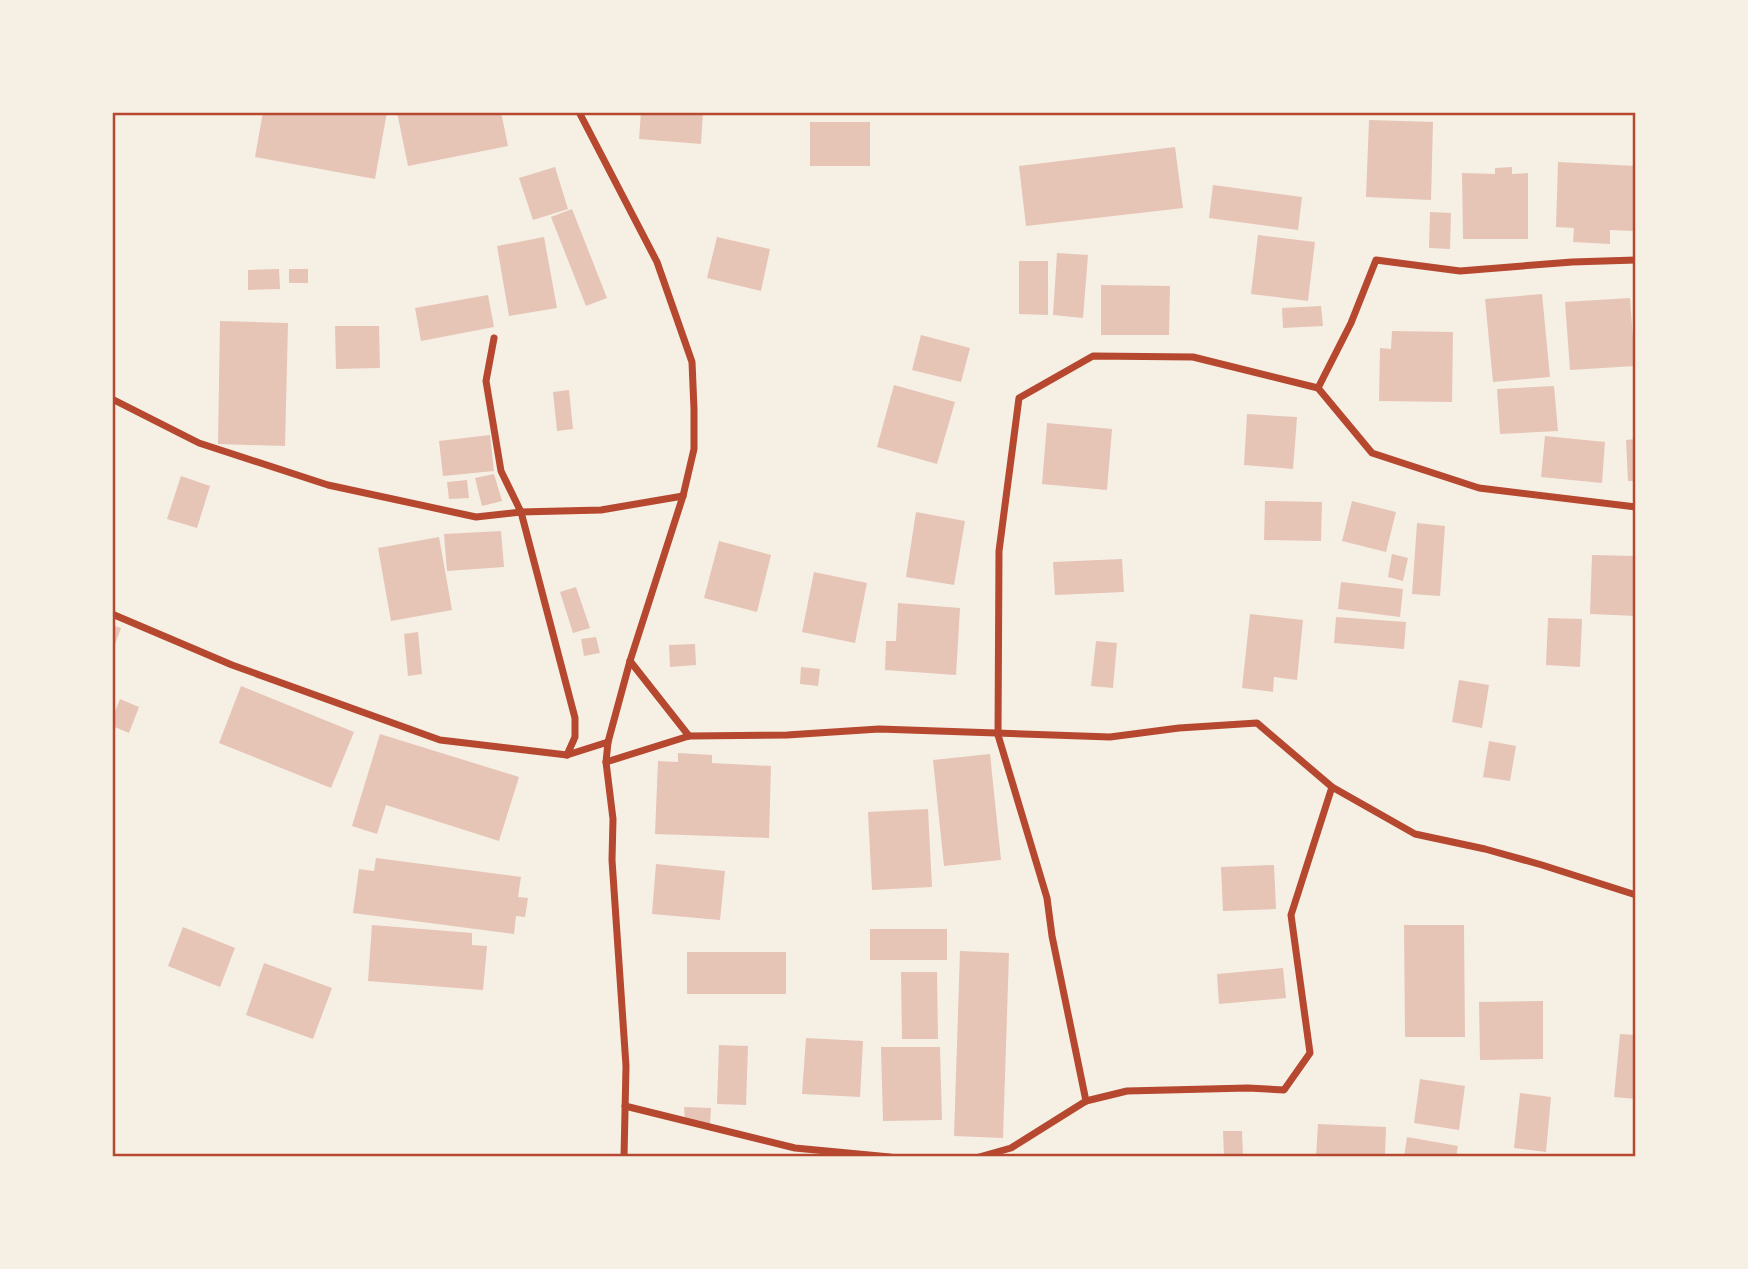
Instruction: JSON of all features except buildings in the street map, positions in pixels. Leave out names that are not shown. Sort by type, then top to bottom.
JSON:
[{"type":"street","points":[[579,112],[657,262],[692,362],[694,449],[683,496],[630,660],[608,742],[606,762],[612,819],[612,860],[626,1066],[624,1157]]},
{"type":"street","points":[[1318,388],[1351,323],[1376,260],[1460,271],[1636,260]]},
{"type":"street","points":[[494,338],[486,381],[501,471],[521,512],[575,718],[575,737],[567,755]]},
{"type":"street","points":[[1086,1101],[1052,936],[1047,898],[998,735],[999,551],[1019,398],[1093,356],[1193,357],[1318,388],[1371,453],[1479,488],[1636,507]]},
{"type":"street","points":[[112,399],[199,443],[328,485],[476,517],[521,512],[601,510],[683,496]]},
{"type":"street","points":[[112,614],[232,665],[440,740],[567,755],[608,742]]},
{"type":"street","points":[[630,660],[689,736]]},
{"type":"street","points":[[606,762],[689,736],[787,735],[879,729],[1110,737],[1257,723],[1332,787],[1415,835],[1485,849],[1636,895]]},
{"type":"street","points":[[979,1157],[1011,1148],[1086,1101],[1127,1091],[1248,1088],[1284,1090],[1310,1053],[1291,915],[1332,787]]},
{"type":"street","points":[[625,1106],[795,1148],[890,1157]]}]
